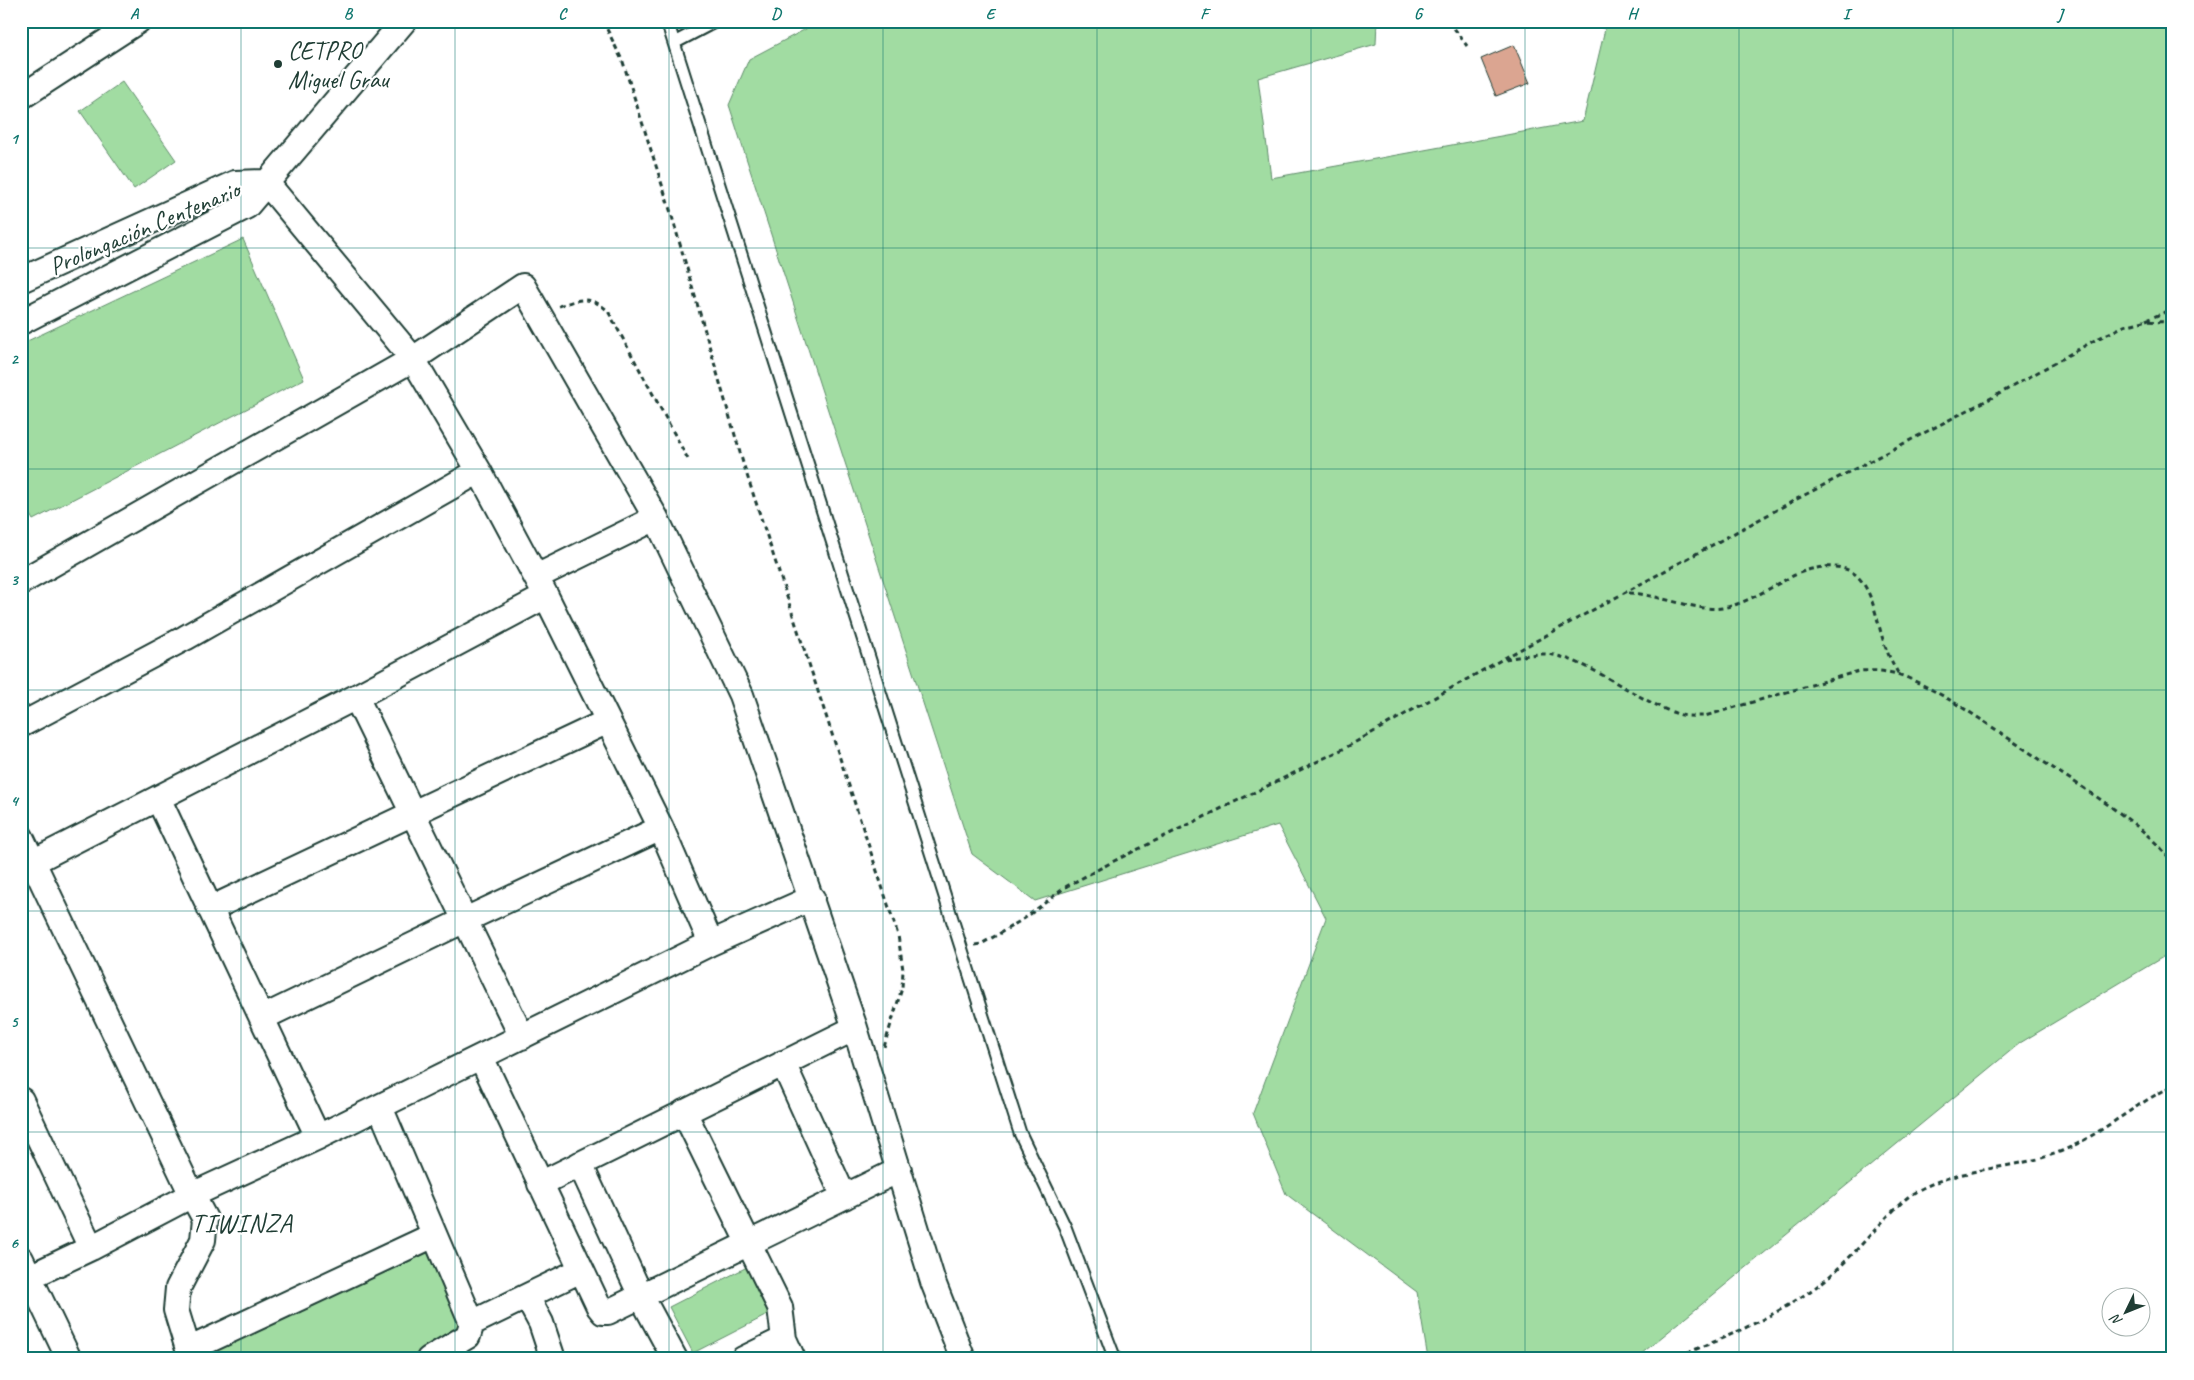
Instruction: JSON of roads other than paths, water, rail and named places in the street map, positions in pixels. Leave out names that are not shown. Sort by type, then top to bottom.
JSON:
[{"type":"street","points":[[21,97],[138,21]]},
{"type":"street","name":"Prolongación Centenario","points":[[21,280],[235,183],[266,182],[404,21]]},
{"type":"street","points":[[21,322],[247,206],[266,182],[413,360],[479,471],[541,587],[661,828],[711,943]]},
{"type":"street","points":[[21,582],[413,360],[523,286],[656,518],[741,695],[856,1028],[933,1282],[963,1359]]},
{"type":"street","points":[[21,725],[185,638],[479,471]]},
{"type":"street","points":[[28,865],[356,697],[656,518]]},
{"type":"street","points":[[356,697],[522,1037]]},
{"type":"street","points":[[210,909],[413,811],[608,721]]},
{"type":"street","points":[[158,798],[318,1137]]},
{"type":"street","points":[[262,1018],[661,828]]},
{"type":"street","points":[[21,837],[28,865],[205,1219],[203,1240],[178,1288],[176,1310],[189,1354],[434,1235]]},
{"type":"street","points":[[69,1359],[24,1273],[91,1248],[192,1195],[380,1107],[711,943],[812,898]]},
{"type":"street","points":[[540,1184],[856,1028]]},
{"type":"street","points":[[481,1057],[598,1307],[603,1312],[608,1312],[642,1296],[899,1170]]},
{"type":"street","points":[[783,1063],[844,1196]]},
{"type":"street","points":[[21,1100],[91,1248]]},
{"type":"street","points":[[380,1107],[472,1324],[468,1336],[429,1359]]},
{"type":"street","points":[[684,1112],[780,1307],[789,1349],[743,1359]]},
{"type":"street","points":[[580,1164],[642,1296],[675,1359]]},
{"type":"street","points":[[472,1324],[581,1270]]},
{"type":"street","points":[[527,1297],[541,1323],[553,1359]]},
{"type":"lane","points":[[667,21],[1020,1133],[1065,1227],[1115,1359]]},
{"type":"lane","points":[[674,43],[716,21]]},
{"type":"place","name":"CETPRO Miguel Grau","points":[[278,64]]},
{"type":"district","name":"TIWINZA","points":[[242,1223]]}]
